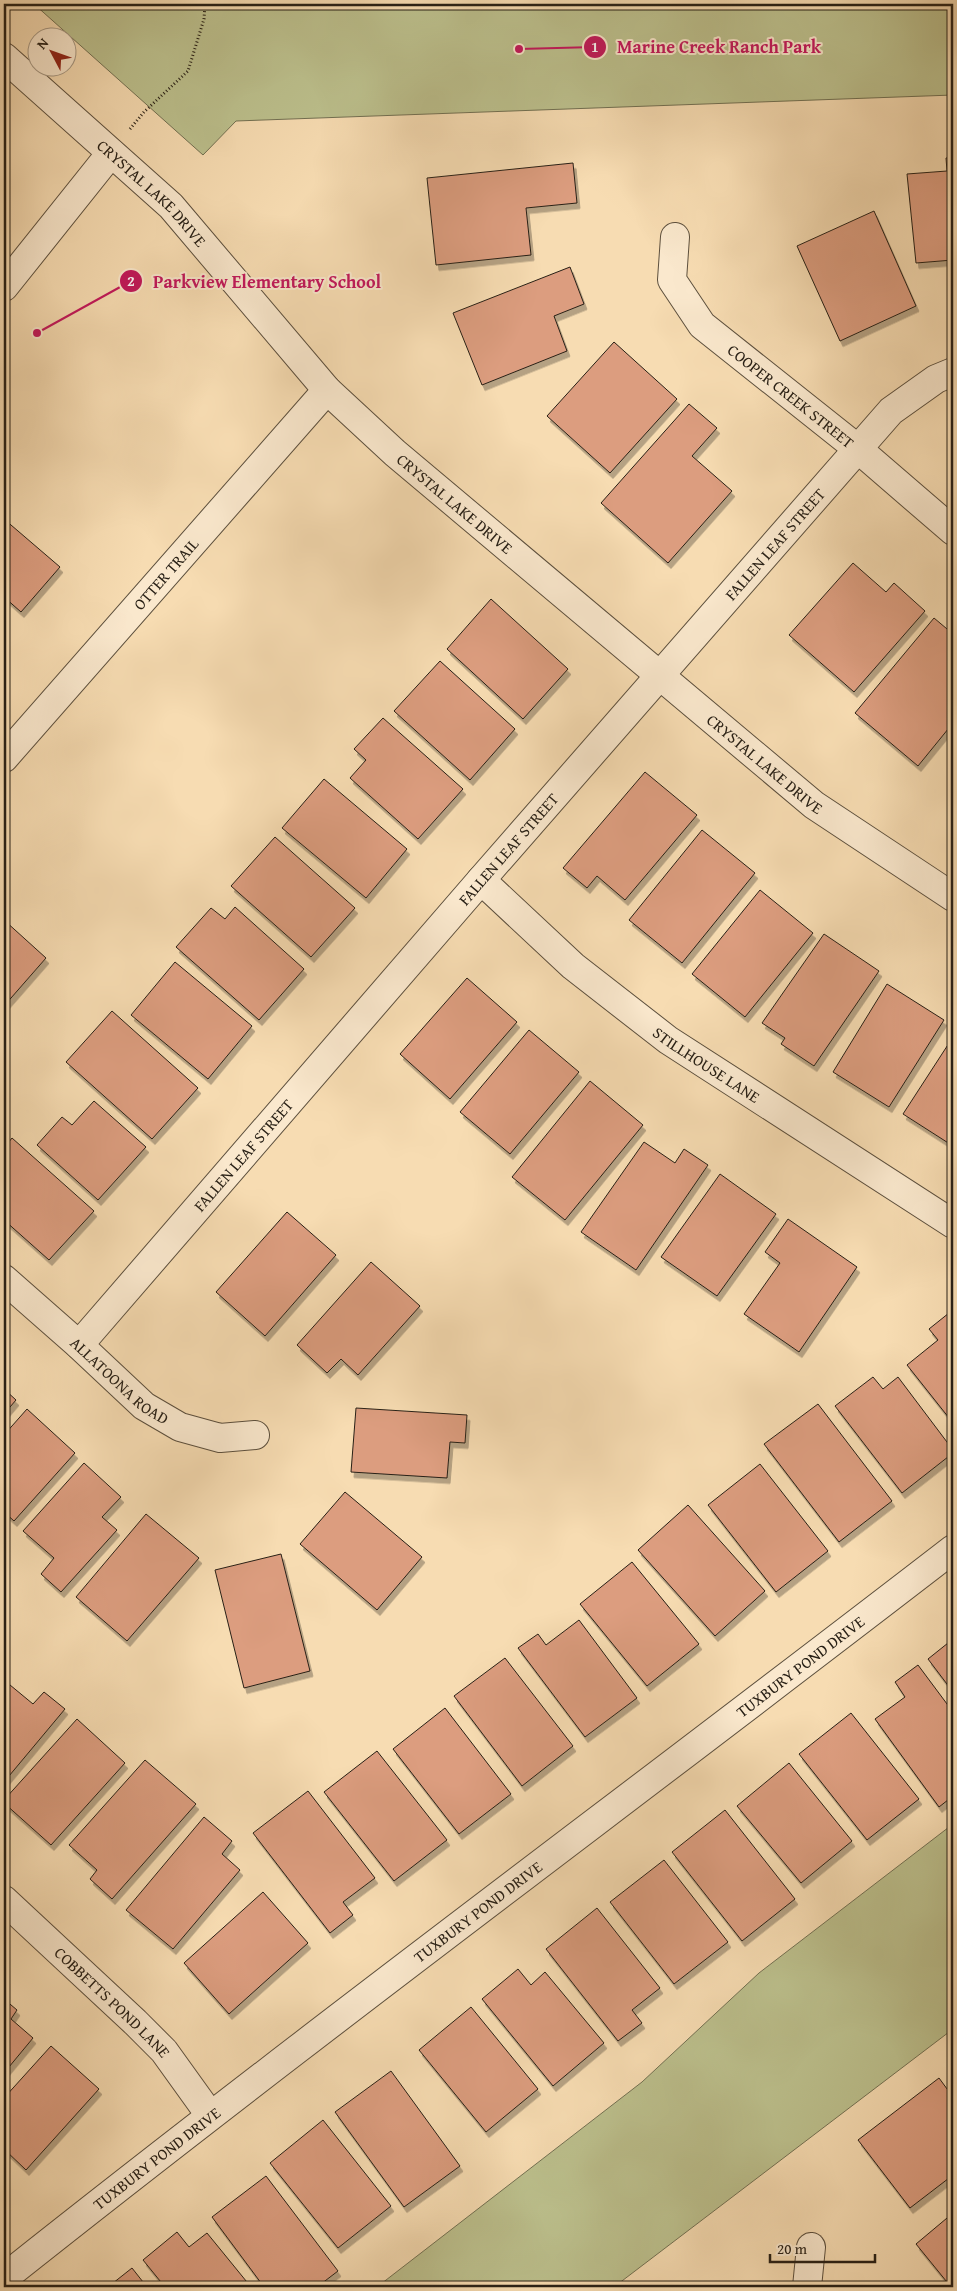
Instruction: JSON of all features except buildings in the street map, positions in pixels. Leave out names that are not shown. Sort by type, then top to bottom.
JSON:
[{"type":"street","name":"CRYSTAL LAKE DRIVE","points":[[4,57],[171,206],[327,390],[395,453],[814,805],[953,897]]},
{"type":"street","points":[[4,288],[111,153]]},
{"type":"street","name":"COOPER CREEK STREET","points":[[675,237],[672,280],[702,325],[858,449],[953,531]]},
{"type":"street","name":"FALLEN LEAF STREET","points":[[80,1345],[481,880],[891,412],[936,379],[953,372]]},
{"type":"street","name":"OTTER TRAIL","points":[[4,758],[327,390]]},
{"type":"street","name":"STILLHOUSE LANE","points":[[481,880],[573,966],[668,1040],[953,1224]]},
{"type":"street","name":"ALLATOONA ROAD","points":[[4,1279],[80,1345],[144,1406],[180,1427],[220,1438],[255,1435]]},
{"type":"street","name":"TUXBURY POND DRIVE","points":[[4,2278],[210,2115],[580,1836],[953,1549]]},
{"type":"street","name":"COBBETTS POND LANE","points":[[4,1900],[164,2051],[210,2115]]},
{"type":"street","points":[[807,2287],[811,2247]]},
{"type":"path","points":[[111,153],[144,112],[188,71],[204,19],[205,4]]},
{"type":"green space","points":[[34,4],[953,4],[953,95],[236,121],[203,155],[78,43],[78,28],[61,28]]},
{"type":"green space","points":[[953,1824],[953,2029],[614,2287],[377,2287],[642,2082],[759,1973]]},
{"type":"place","name":"Marine Creek Ranch Park","points":[[519,49]]},
{"type":"place","name":"Parkview Elementary School","points":[[37,333]]}]
